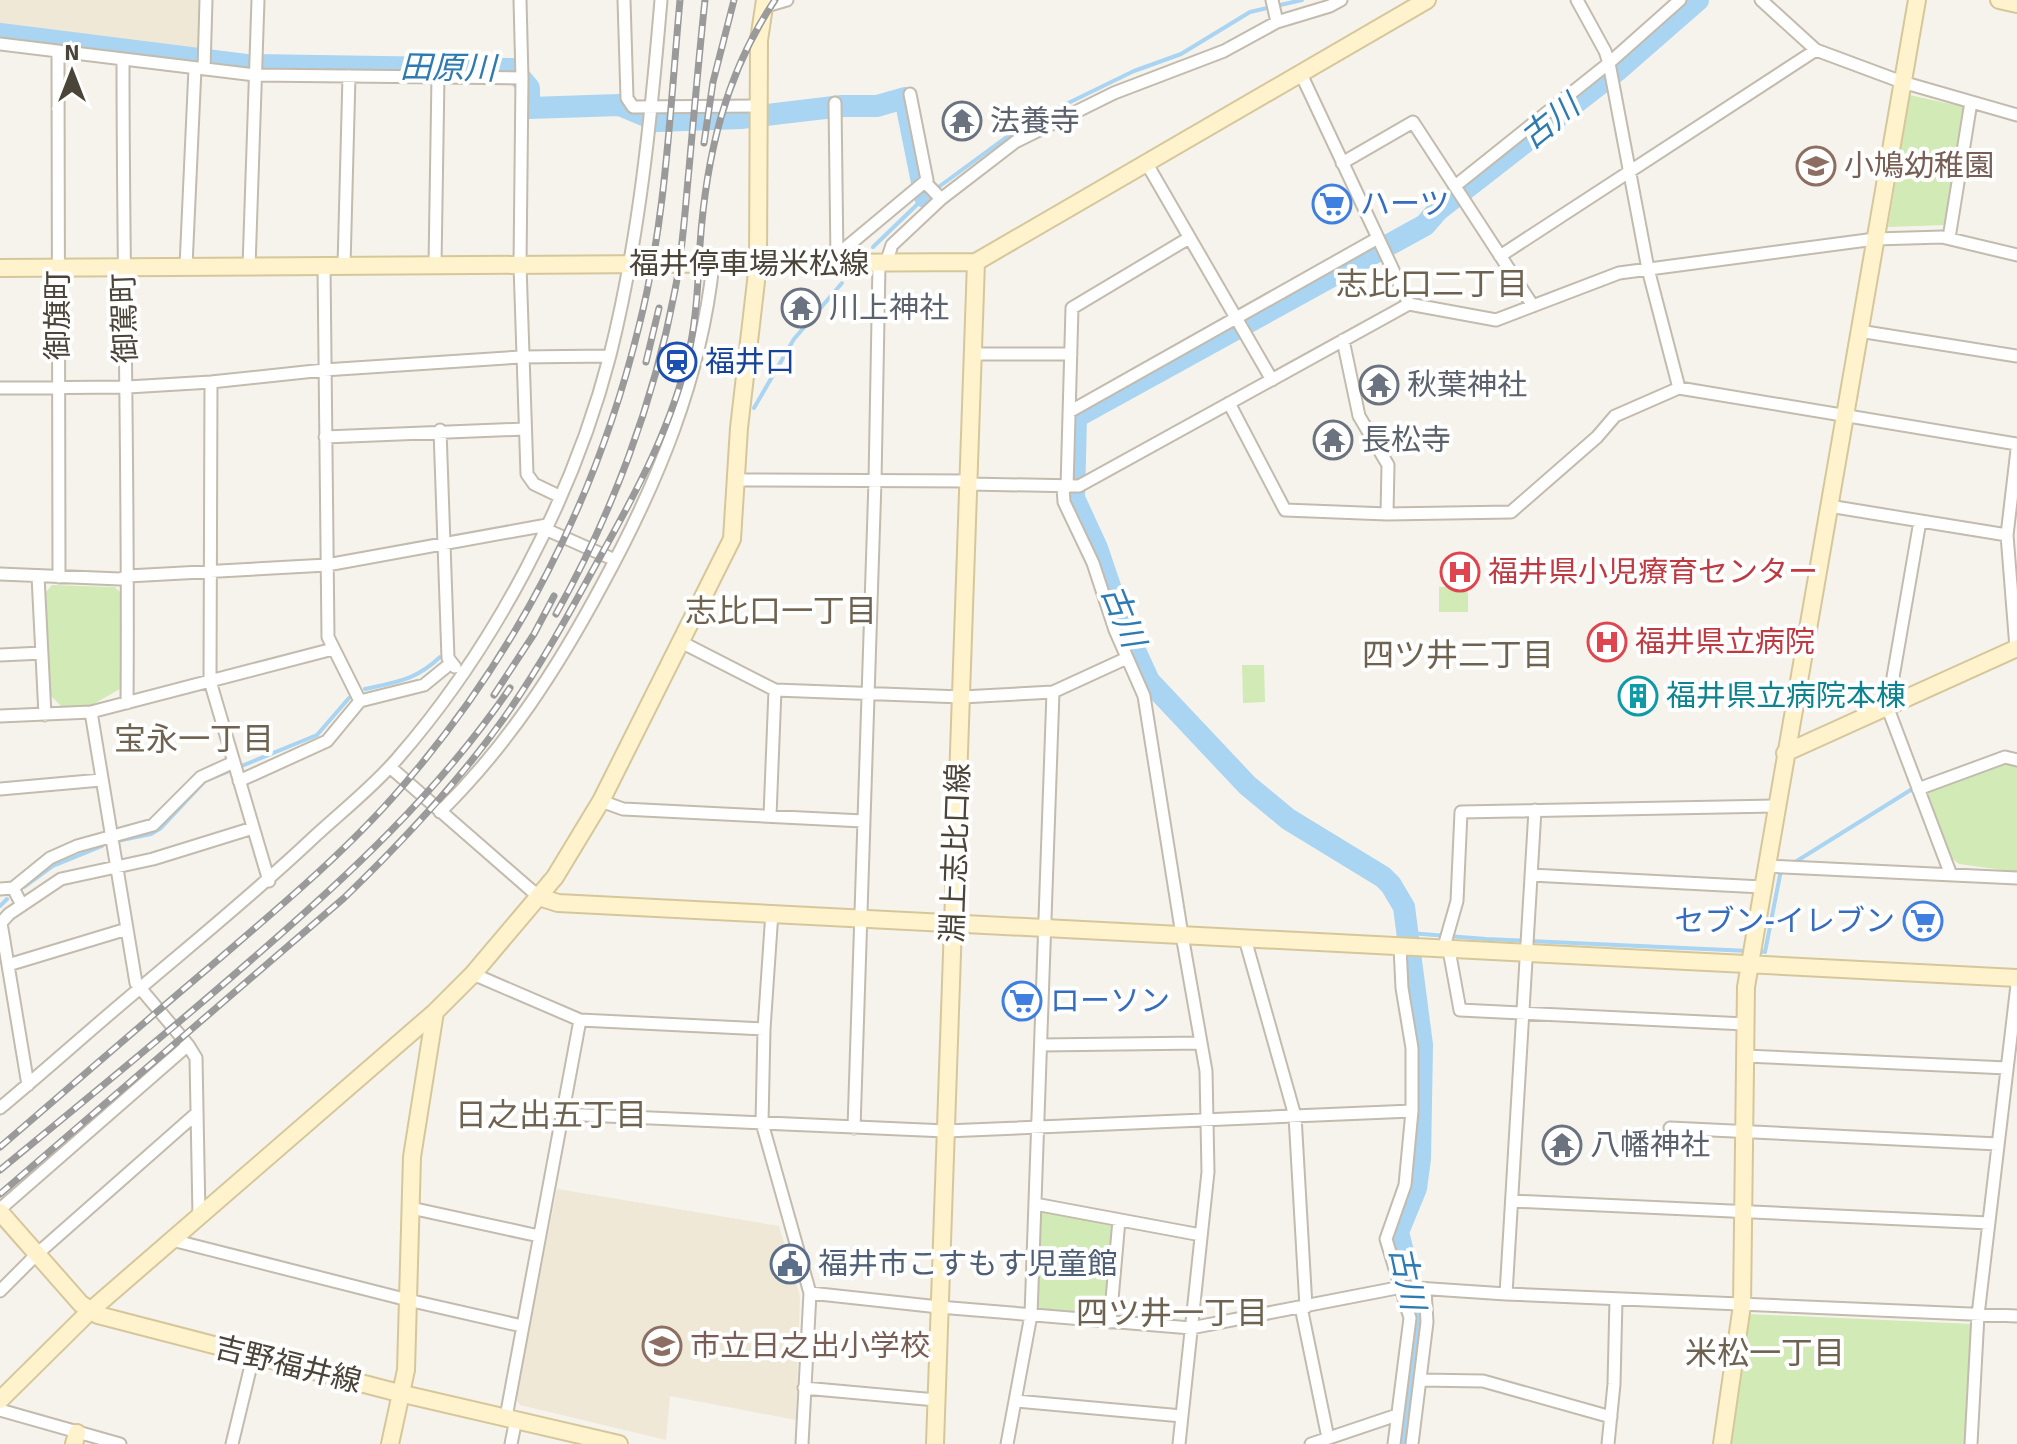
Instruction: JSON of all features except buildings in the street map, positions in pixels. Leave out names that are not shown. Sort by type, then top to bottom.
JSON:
[{"type":"street","points":[[186,266],[206,0]]},
{"type":"street","points":[[249,267],[258,0]]},
{"type":"street","points":[[520,0],[521,357],[527,474],[534,484],[559,496]]},
{"type":"street","points":[[624,0],[627,98],[633,107],[758,106]]},
{"type":"street","points":[[0,1108],[269,881],[390,767],[462,675],[522,575],[577,455],[609,356],[628,265],[651,109],[661,0]]},
{"type":"street","points":[[0,1400],[90,1311],[435,1012],[473,974],[555,877],[601,801],[732,539],[739,428],[758,264],[759,40],[764,4],[787,0]]},
{"type":"street","points":[[1272,0],[1277,22]]},
{"type":"street","points":[[854,1128],[882,264],[892,245],[940,198],[1015,142],[1114,93],[1224,51],[1277,22],[1341,0]]},
{"type":"street","name":"福井停車場米松線","points":[[0,268],[758,264],[837,259],[882,264],[976,262],[1427,0]]},
{"type":"street","points":[[1577,0],[1609,63],[1648,269],[1679,388]]},
{"type":"street","points":[[1455,186],[1609,63],[1680,0]]},
{"type":"street","points":[[1761,0],[1816,50],[1902,82],[2017,115]]},
{"type":"street","points":[[1722,1444],[1742,1305],[1745,1024],[1749,966],[1917,0]]},
{"type":"street","points":[[1999,0],[2017,4]]},
{"type":"street","points":[[0,44],[255,75],[522,78]]},
{"type":"street","points":[[1500,256],[1816,50]]},
{"type":"street","name":"御旗町","points":[[58,52],[59,577]]},
{"type":"street","name":"御駕町","points":[[123,60],[123,268],[128,387],[127,703]]},
{"type":"street","points":[[1301,74],[1409,304]]},
{"type":"street","points":[[344,266],[349,76]]},
{"type":"street","points":[[435,265],[438,76]]},
{"type":"street","points":[[837,259],[926,184],[910,94]]},
{"type":"street","points":[[1949,238],[1971,102]]},
{"type":"street","points":[[835,103],[837,259]]},
{"type":"street","points":[[1342,163],[1413,122],[1533,306]]},
{"type":"street","points":[[1147,164],[1272,380]]},
{"type":"street","points":[[926,184],[940,198]]},
{"type":"street","points":[[1179,1444],[1208,1172],[1206,1071],[1144,696],[1093,563],[1064,502],[1072,308],[1189,238]]},
{"type":"street","points":[[1069,412],[1378,238]]},
{"type":"street","points":[[736,480],[1079,486],[1409,304],[1496,320],[1619,273],[1875,239],[1949,238],[2017,255]]},
{"type":"street","name":"淵上志比口線","points":[[935,1444],[976,262]]},
{"type":"street","points":[[440,812],[493,756],[531,706],[568,647],[648,495],[677,424],[699,349],[713,264]]},
{"type":"street","points":[[324,266],[328,637],[360,701]]},
{"type":"street","points":[[1859,331],[2017,356]]},
{"type":"street","points":[[1343,340],[1359,416],[1388,465],[1387,514]]},
{"type":"street","points":[[974,354],[1071,354]]},
{"type":"street","points":[[0,388],[128,387],[521,357],[609,356]]},
{"type":"street","points":[[211,382],[210,681],[269,881]]},
{"type":"street","points":[[1229,403],[1285,510],[1387,514],[1511,512],[1597,437],[1615,416],[1679,388],[2017,444]]},
{"type":"street","points":[[325,437],[524,429]]},
{"type":"street","points":[[440,430],[448,658],[462,675]]},
{"type":"street","points":[[1785,753],[2016,648],[2007,535],[2017,450]]},
{"type":"street","points":[[1829,506],[2007,535]]},
{"type":"street","points":[[1920,521],[1887,706],[1951,875]]},
{"type":"street","points":[[0,574],[120,579],[128,576],[327,565],[546,527],[615,560]]},
{"type":"street","points":[[38,576],[45,715]]},
{"type":"street","points":[[681,642],[775,690],[962,697],[1053,692],[1127,658]]},
{"type":"street","points":[[0,716],[91,712],[333,649]]},
{"type":"street","points":[[0,655],[42,653]]},
{"type":"street","points":[[239,781],[327,741],[360,701],[424,685],[451,663]]},
{"type":"street","points":[[770,816],[775,690]]},
{"type":"street","points":[[1007,1444],[1031,1315],[1053,692]]},
{"type":"street","points":[[91,712],[134,974],[139,989],[196,1054],[199,1216]]},
{"type":"street","points":[[1918,789],[2005,757],[2017,760]]},
{"type":"street","points":[[22,905],[6,889],[50,858],[110,835],[153,825],[201,777],[234,762]]},
{"type":"street","points":[[390,767],[539,897],[558,903],[2017,978]]},
{"type":"street","points":[[0,789],[101,780]]},
{"type":"street","points":[[601,801],[623,809],[863,821]]},
{"type":"street","points":[[1745,1024],[1460,1010],[1446,950],[1457,901],[1461,812],[1775,806]]},
{"type":"street","points":[[1506,1294],[1535,810]]},
{"type":"street","points":[[28,1085],[0,923],[61,879],[153,859],[253,828]]},
{"type":"street","points":[[1765,866],[2017,878]]},
{"type":"street","points":[[1531,875],[1762,887]]},
{"type":"street","points":[[772,912],[764,1029],[762,1123],[810,1293],[802,1444]]},
{"type":"street","points":[[8,965],[127,929]]},
{"type":"street","points":[[1245,939],[1295,1116],[1304,1307],[1328,1438]]},
{"type":"street","points":[[1394,1444],[1410,1318],[1386,1239],[1405,1185],[1412,1111],[1412,1048],[1402,988],[1400,947]]},
{"type":"street","points":[[473,974],[580,1020],[764,1029]]},
{"type":"street","points":[[1971,1444],[1978,1315],[2017,985]]},
{"type":"street","points":[[390,1444],[406,1370],[412,1157],[435,1012]]},
{"type":"street","points":[[511,1444],[511,1418],[522,1326],[580,1020]]},
{"type":"street","points":[[1041,1045],[1201,1043]]},
{"type":"street","points":[[90,1311],[0,1210],[188,1045]]},
{"type":"street","points":[[1745,1056],[2007,1068]]},
{"type":"street","points":[[561,1114],[946,1131],[1412,1111]]},
{"type":"street","points":[[0,1291],[37,1254],[197,1113]]},
{"type":"street","points":[[1670,1128],[1998,1144]]},
{"type":"street","points":[[1512,1201],[1989,1223]]},
{"type":"street","points":[[1035,1204],[1201,1235]]},
{"type":"street","points":[[411,1208],[539,1236]]},
{"type":"street","points":[[1110,1322],[1119,1220]]},
{"type":"street","points":[[172,1240],[522,1326]]},
{"type":"street","points":[[810,1293],[1191,1328],[1402,1287],[2017,1316]]},
{"type":"street","points":[[1412,1444],[1427,1322],[1425,1290]]},
{"type":"street","points":[[1608,1444],[1616,1299]]},
{"type":"street","name":"吉野福井線","points":[[90,1311],[253,1357],[619,1444]]},
{"type":"street","points":[[232,1444],[253,1357]]},
{"type":"street","points":[[1420,1380],[1483,1381],[1611,1417]]},
{"type":"street","points":[[804,1388],[936,1400]]},
{"type":"street","points":[[1015,1401],[1182,1416]]},
{"type":"street","points":[[0,1410],[75,1438],[120,1444]]},
{"type":"street","points":[[1311,1444],[1397,1415]]},
{"type":"shaded area","points":[[0,0],[200,0],[198,54],[0,29]]},
{"type":"shaded area","name":"市立日之出小学校","points":[[557,1189],[779,1226],[800,1296],[796,1420],[670,1396],[666,1440],[520,1405],[515,1398]]},
{"type":"green space","points":[[1910,95],[1964,107],[1945,225],[1888,227]]},
{"type":"green space","points":[[52,585],[115,587],[123,595],[120,689],[90,706],[61,706],[50,695],[46,592]]},
{"type":"green space","points":[[1439,587],[1468,587],[1468,612],[1439,612]]},
{"type":"green space","points":[[1242,665],[1264,665],[1265,702],[1243,703]]},
{"type":"green space","points":[[2003,761],[2017,765],[2017,872],[1959,864],[1951,858],[1925,790]]},
{"type":"green space","points":[[1035,1204],[1119,1220],[1110,1322],[1031,1315]]},
{"type":"green space","points":[[1747,1314],[1973,1324],[1966,1444],[1728,1444]]},
{"type":"waterway","points":[[873,247],[925,197],[1023,125],[1134,71],[1181,54],[1250,12],[1302,0]]},
{"type":"waterway","name":"古川","points":[[1401,1444],[1419,1315],[1398,1232],[1416,1188],[1420,1159],[1422,1045],[1404,907],[1383,877],[1288,819],[1247,785],[1149,681],[1122,622],[1097,548],[1074,498],[1076,417],[1425,225],[1438,210],[1619,69],[1698,0]]},
{"type":"waterway","name":"田原川","points":[[0,34],[246,65],[513,69],[529,88],[529,108],[620,105],[658,121],[741,118],[842,106],[877,106],[905,98],[925,197]]},
{"type":"waterway","points":[[754,408],[794,339],[842,283]]},
{"type":"waterway","points":[[365,689],[414,675],[440,657]]},
{"type":"waterway","points":[[117,841],[151,834],[161,828],[205,781],[317,735],[349,698]]},
{"type":"waterway","points":[[1792,864],[1917,786]]},
{"type":"waterway","points":[[24,887],[53,866],[102,846]]},
{"type":"waterway","points":[[1757,951],[1765,952],[1781,870]]},
{"type":"waterway","points":[[0,906],[7,899]]},
{"type":"waterway","points":[[1409,933],[1749,951]]},
{"type":"railway","points":[[0,1147],[286,902],[357,835],[443,737],[516,629],[576,513],[621,390],[639,326],[661,205],[680,0]]},
{"type":"railway","points":[[556,614],[595,537],[629,456],[666,332],[682,245],[705,0]]},
{"type":"railway","points":[[704,143],[713,82],[734,0]]},
{"type":"railway","points":[[0,1194],[344,898],[448,789],[517,699],[566,619],[627,507],[653,455],[674,402],[692,334],[703,212],[713,148],[743,57],[775,0]]},
{"type":"railway","points":[[646,362],[659,308]]},
{"type":"railway","points":[[494,695],[534,634],[554,596]]},
{"type":"railway","points":[[0,1170],[220,987],[356,865],[453,763],[510,688]]},
{"type":"place","name":"法養寺","points":[[962,121]]},
{"type":"place","name":"小鳩幼稚園","points":[[1816,166]]},
{"type":"place","name":"ハーツ","points":[[1332,204]]},
{"type":"place","name":"川上神社","points":[[801,308]]},
{"type":"place","name":"福井口","points":[[677,362]]},
{"type":"place","name":"秋葉神社","points":[[1379,385]]},
{"type":"place","name":"長松寺","points":[[1333,440]]},
{"type":"place","name":"福井県小児療育センター","points":[[1460,572]]},
{"type":"place","name":"福井県立病院","points":[[1607,642]]},
{"type":"place","name":"福井県立病院本棟","points":[[1638,696]]},
{"type":"place","name":"セブン-イレブン","points":[[1923,921]]},
{"type":"place","name":"ローソン","points":[[1022,1001]]},
{"type":"place","name":"八幡神社","points":[[1562,1145]]},
{"type":"place","name":"福井市こすもす児童館","points":[[790,1264]]},
{"type":"place","name":"市立日之出小学校","points":[[662,1346]]},
{"type":"district","name":"志比口二丁目","points":[[1432,284]]},
{"type":"district","name":"志比口一丁目","points":[[781,611]]},
{"type":"district","name":"四ツ井二丁目","points":[[1458,655]]},
{"type":"district","name":"宝永一丁目","points":[[194,739]]},
{"type":"district","name":"日之出五丁目","points":[[551,1115]]},
{"type":"district","name":"四ツ井一丁目","points":[[1172,1313]]},
{"type":"district","name":"米松一丁目","points":[[1765,1353]]}]
